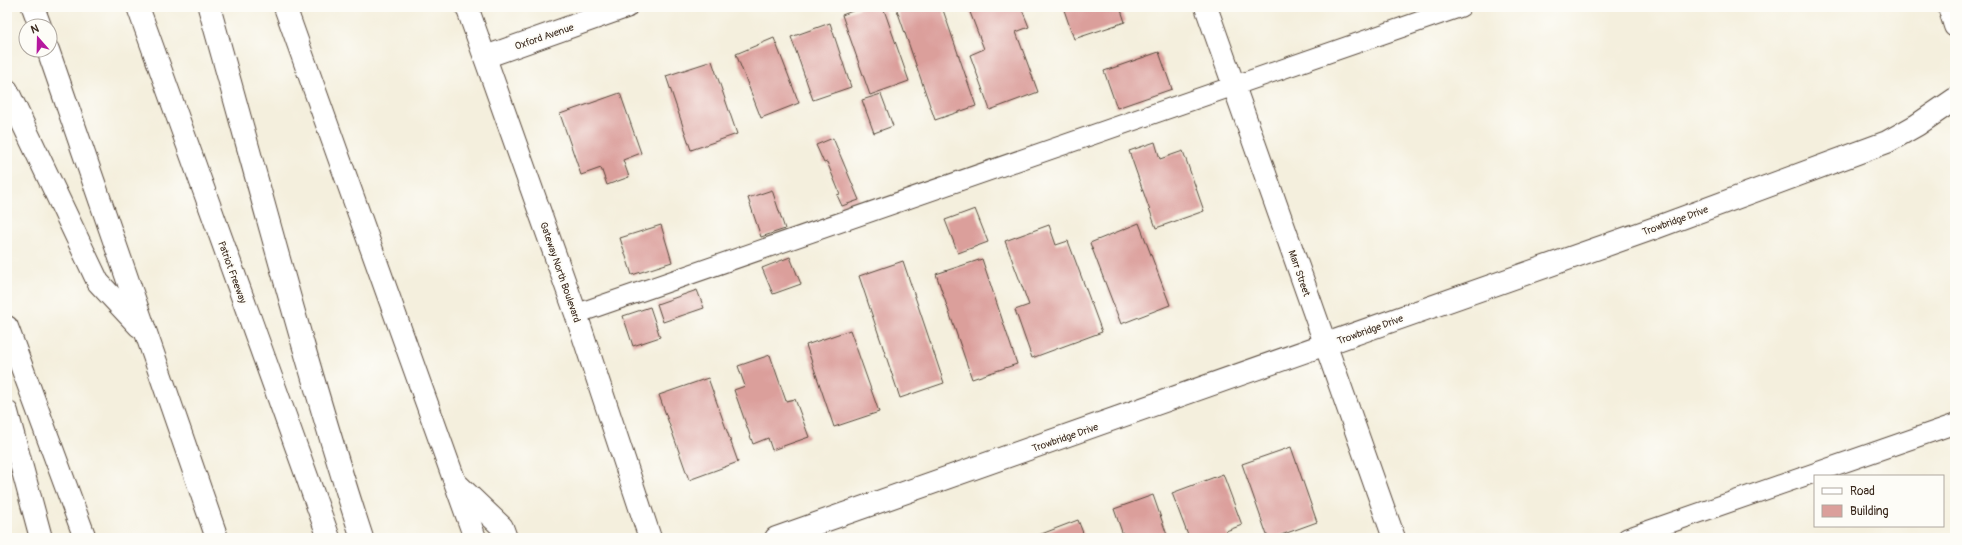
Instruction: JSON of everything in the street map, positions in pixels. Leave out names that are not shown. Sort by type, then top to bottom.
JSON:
[{"type":"main road","points":[[33,7],[37,18]]},
{"type":"main road","name":"Patriot Freeway","points":[[138,7],[329,538]]},
{"type":"main road","points":[[209,7],[270,226],[297,330],[362,538]]},
{"type":"main road","points":[[285,7],[475,538]]},
{"type":"main road","name":"Gateway North Boulevard","points":[[467,7],[576,314],[650,538]]},
{"type":"main road","name":"Oxford Avenue","points":[[484,57],[626,7]]},
{"type":"main road","name":"Marr Street","points":[[1206,7],[1394,538]]},
{"type":"main road","points":[[1949,7],[1955,26]]},
{"type":"main road","points":[[51,58],[217,538]]},
{"type":"main road","points":[[7,90],[98,282],[146,334]]},
{"type":"main road","name":"Trowbridge Drive","points":[[776,538],[1655,228],[1887,142],[1917,125],[1955,99]]},
{"type":"main road","points":[[7,327],[85,538]]},
{"type":"main road","points":[[7,412],[41,538]]},
{"type":"main road","points":[[455,483],[502,527],[506,538]]},
{"type":"lane","points":[[576,314],[1461,7]]},
{"type":"lane","points":[[1628,538],[1955,424]]},
{"type":"building","points":[[863,7],[883,7],[909,81],[870,95],[842,15]]},
{"type":"building","points":[[896,7],[942,7],[976,106],[935,120]]},
{"type":"building","points":[[968,7],[1021,7],[1029,27],[1016,32],[1038,92],[990,110],[970,55],[984,49]]},
{"type":"building","points":[[1063,7],[1120,7],[1125,22],[1074,39]]},
{"type":"building","points":[[830,23],[851,87],[813,100],[791,37]]},
{"type":"building","points":[[774,38],[799,103],[761,118],[736,54]]},
{"type":"building","points":[[1159,52],[1172,89],[1117,108],[1104,71]]},
{"type":"building","points":[[712,61],[737,134],[691,150],[666,76]]},
{"type":"building","points":[[620,93],[641,153],[623,160],[629,177],[607,185],[601,168],[581,175],[560,114]]},
{"type":"building","points":[[881,94],[893,126],[874,133],[862,100]]},
{"type":"building","points":[[833,138],[859,200],[842,206],[837,195],[840,194],[827,162],[824,163],[816,145]]},
{"type":"building","points":[[1155,142],[1160,159],[1183,151],[1204,211],[1156,228],[1129,151]]},
{"type":"building","points":[[772,190],[785,229],[761,237],[748,198]]},
{"type":"building","points":[[975,209],[988,242],[958,253],[945,220]]},
{"type":"building","points":[[1139,223],[1170,305],[1121,324],[1090,243]]},
{"type":"building","points":[[661,225],[672,262],[632,275],[620,238]]},
{"type":"building","points":[[1049,225],[1056,245],[1068,241],[1102,332],[1032,358],[1015,310],[1029,305],[1005,241]]},
{"type":"building","points":[[790,257],[801,284],[773,294],[762,268]]},
{"type":"building","points":[[982,259],[1017,364],[972,379],[936,274]]},
{"type":"building","points":[[903,261],[944,383],[900,398],[859,276]]},
{"type":"building","points":[[697,290],[704,308],[663,322],[657,304]]},
{"type":"building","points":[[650,307],[660,337],[633,346],[623,316]]},
{"type":"building","points":[[850,330],[879,412],[834,427],[806,345]]},
{"type":"building","points":[[770,355],[786,401],[795,399],[809,437],[772,450],[768,438],[753,444],[734,390],[745,386],[738,366]]},
{"type":"building","points":[[708,378],[738,462],[689,480],[659,395]]},
{"type":"building","points":[[1291,447],[1317,522],[1273,538],[1268,538],[1242,464]]},
{"type":"building","points":[[1223,474],[1242,525],[1226,531],[1229,538],[1189,538],[1172,493]]},
{"type":"building","points":[[1153,495],[1168,538],[1124,538],[1114,509]]},
{"type":"building","points":[[1078,520],[1085,538],[1031,538]]}]
